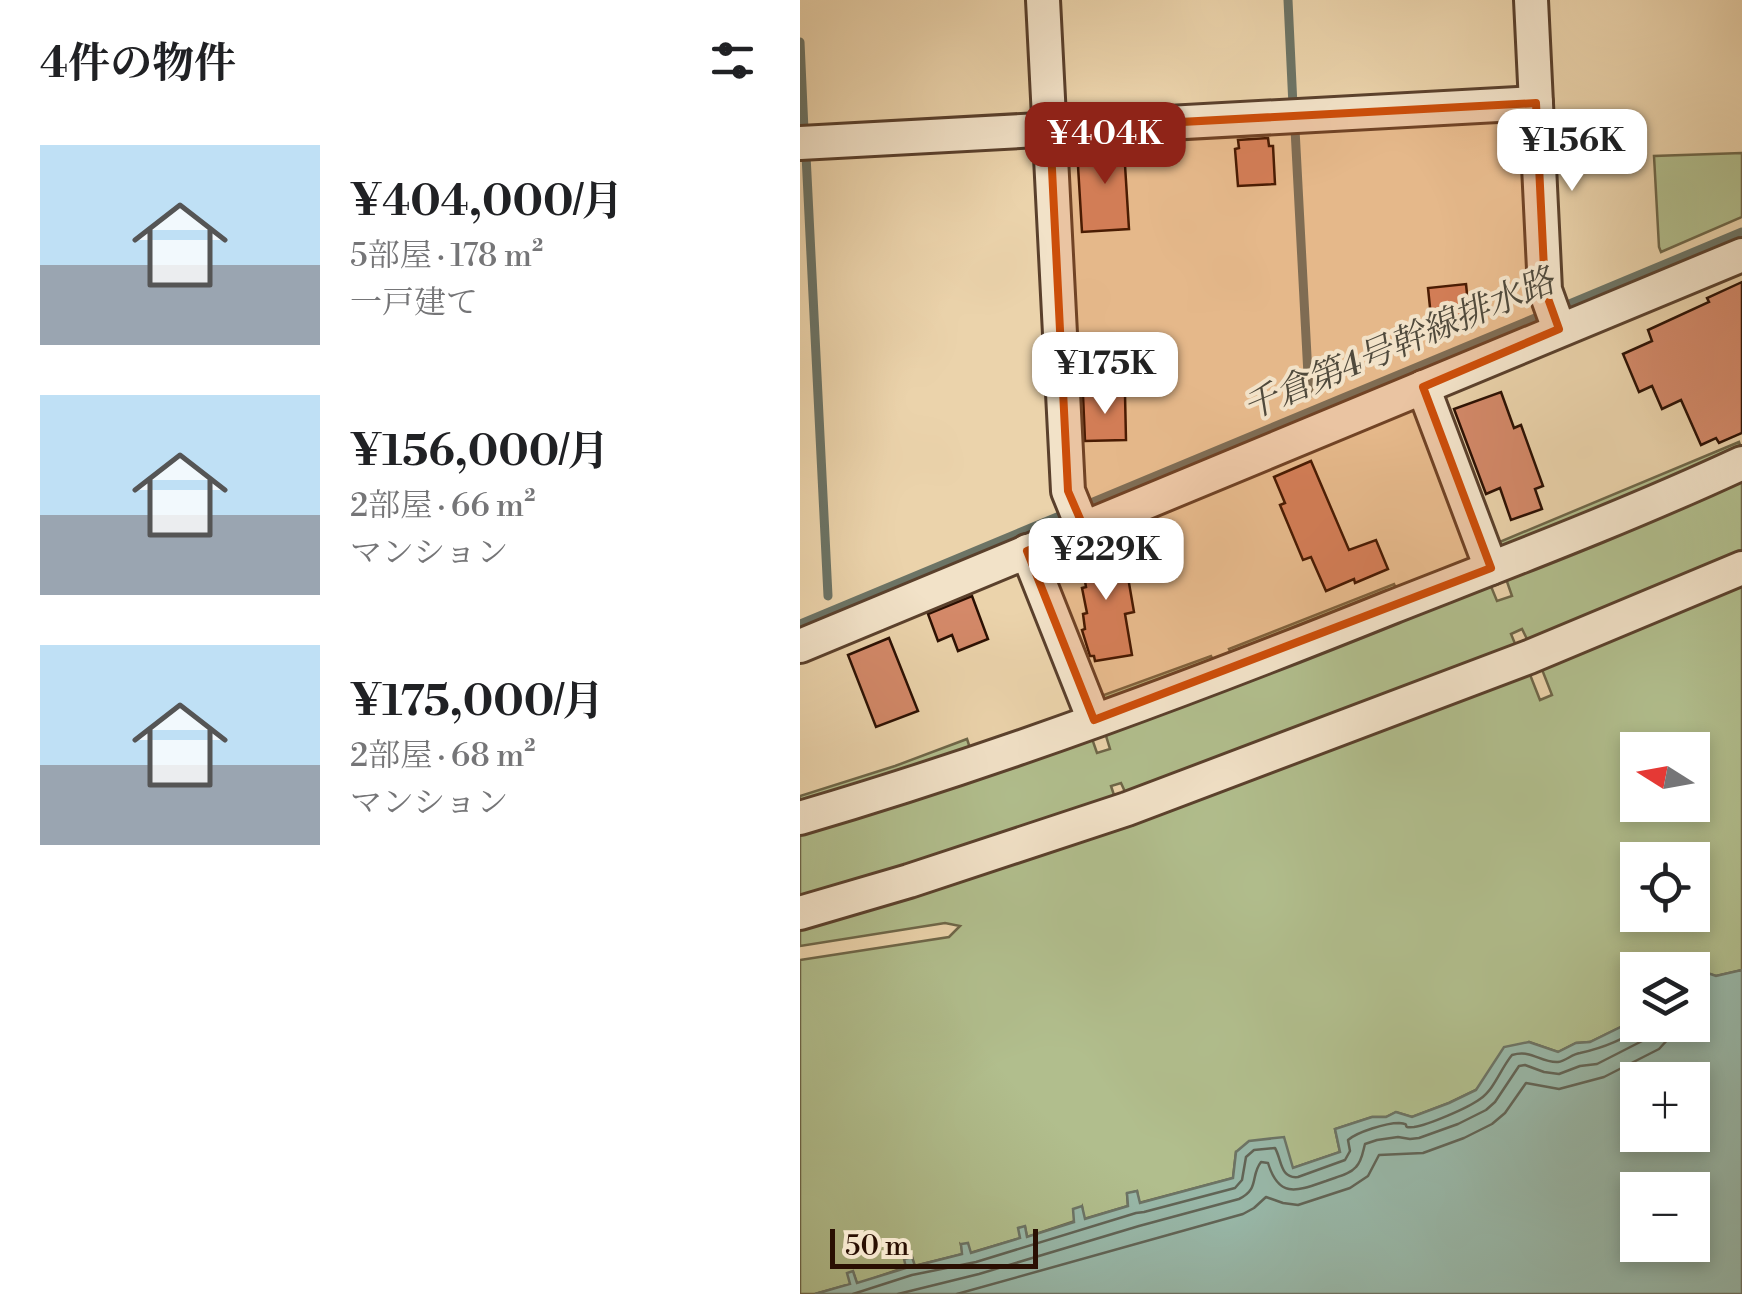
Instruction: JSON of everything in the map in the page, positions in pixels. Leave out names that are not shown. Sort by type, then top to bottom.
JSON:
[{"type":"street","points":[[1042,0],[1068,492],[1078,514]]},
{"type":"street","points":[[1530,0],[1545,290],[1554,316]]},
{"type":"street","points":[[800,143],[1536,103]]},
{"type":"street","points":[[800,646],[1027,552],[1078,514],[1423,387],[1554,316],[1742,254]]},
{"type":"street","points":[[1423,387],[1491,568]]},
{"type":"street","points":[[800,818],[902,788],[1227,673],[1742,462]]},
{"type":"street","points":[[1027,552],[1094,720]]},
{"type":"street","points":[[800,914],[1126,809],[1529,656],[1742,568]]},
{"type":"highlighted area","points":[[1536,103],[1545,290],[1559,329],[1423,387],[1491,568],[1094,720],[1027,551],[1084,528],[1068,491],[1050,129]]},
{"type":"green space","points":[[1742,153],[1742,217],[1661,252],[1654,156]]},
{"type":"green space","points":[[1739,442],[1742,450],[1503,555],[1490,546]]},
{"type":"green space","points":[[1742,475],[1742,551],[1735,555],[1528,641],[1522,629],[1511,634],[1516,646],[1126,794],[1121,783],[1111,786],[1115,798],[800,899],[800,825],[1089,730],[1097,753],[1110,749],[1103,726],[1488,579],[1497,601],[1512,596],[1504,573]]},
{"type":"green space","points":[[1742,581],[1742,970],[1710,974],[1710,952],[1620,952],[1620,1027],[1558,1052],[1529,1042],[1476,1090],[1449,1103],[1412,1117],[1396,1112],[1335,1129],[1340,1152],[1293,1168],[1236,1152],[1233,1178],[1139,1203],[1137,1191],[1127,1194],[1128,1206],[1084,1219],[1082,1207],[1075,1221],[1027,1237],[1025,1227],[1019,1228],[1021,1238],[970,1253],[961,1245],[963,1254],[914,1266],[912,1257],[906,1267],[857,1284],[853,1272],[851,1284],[800,1294],[800,960],[949,937],[960,926],[945,923],[800,946],[800,930],[1076,841],[1529,672],[1540,700],[1552,695],[1541,667]]},
{"type":"green space","points":[[1394,584],[1400,598],[1234,660],[1229,649]]},
{"type":"green space","points":[[1211,656],[1215,663],[1105,710],[1090,700]]},
{"type":"green space","points":[[967,739],[972,754],[800,810],[800,796]]},
{"type":"water","points":[[1742,970],[1742,1294],[815,1294],[850,1284],[847,1273],[853,1271],[857,1283],[906,1268],[904,1259],[912,1257],[915,1266],[962,1254],[961,1244],[968,1243],[971,1253],[1020,1238],[1018,1228],[1025,1226],[1027,1237],[1074,1222],[1073,1209],[1082,1206],[1085,1219],[1128,1206],[1127,1193],[1137,1191],[1140,1203],[1233,1178],[1236,1152],[1249,1141],[1284,1137],[1293,1168],[1340,1152],[1335,1129],[1396,1112],[1412,1117],[1476,1090],[1504,1047],[1529,1042],[1558,1052],[1576,1043],[1590,1042],[1620,1027],[1620,1042],[1710,1042],[1710,974]]},
{"type":"building","points":[[1268,138],[1269,146],[1273,146],[1275,184],[1238,186],[1238,140]]},
{"type":"building","points":[[1134,145],[1136,164],[1125,165],[1129,229],[1082,232],[1080,148]]},
{"type":"building","points":[[1742,282],[1742,433],[1719,443],[1716,438],[1701,445],[1681,400],[1662,409],[1652,386],[1639,392],[1623,354],[1652,341],[1648,330]]},
{"type":"building","points":[[1466,284],[1470,323],[1432,327],[1428,288]]},
{"type":"building","points":[[1501,392],[1514,428],[1521,425],[1543,486],[1535,489],[1542,509],[1511,520],[1500,488],[1486,494],[1454,409]]},
{"type":"building","points":[[1125,394],[1126,440],[1085,441],[1083,395]]},
{"type":"building","points":[[1311,461],[1349,550],[1376,540],[1388,569],[1326,591],[1311,557],[1303,560],[1280,505],[1285,503],[1274,477]]},
{"type":"building","points":[[1119,545],[1134,612],[1125,614],[1132,655],[1095,661],[1082,630],[1083,614],[1087,613],[1080,552]]},
{"type":"building","points":[[972,596],[988,639],[958,651],[952,635],[938,641],[928,614]]},
{"type":"building","points":[[889,638],[918,711],[876,727],[848,655]]},
{"type":"waterway","points":[[1288,0],[1293,106]]},
{"type":"waterway","points":[[800,42],[804,130]]},
{"type":"waterway","points":[[1295,129],[1309,394]]},
{"type":"waterway","points":[[806,155],[828,596]]},
{"type":"waterway","name":"千倉第4号幹線排水路","points":[[1560,308],[1742,232]]},
{"type":"waterway","name":"千倉第4号幹線排水路","points":[[800,624],[1545,314]]}]
